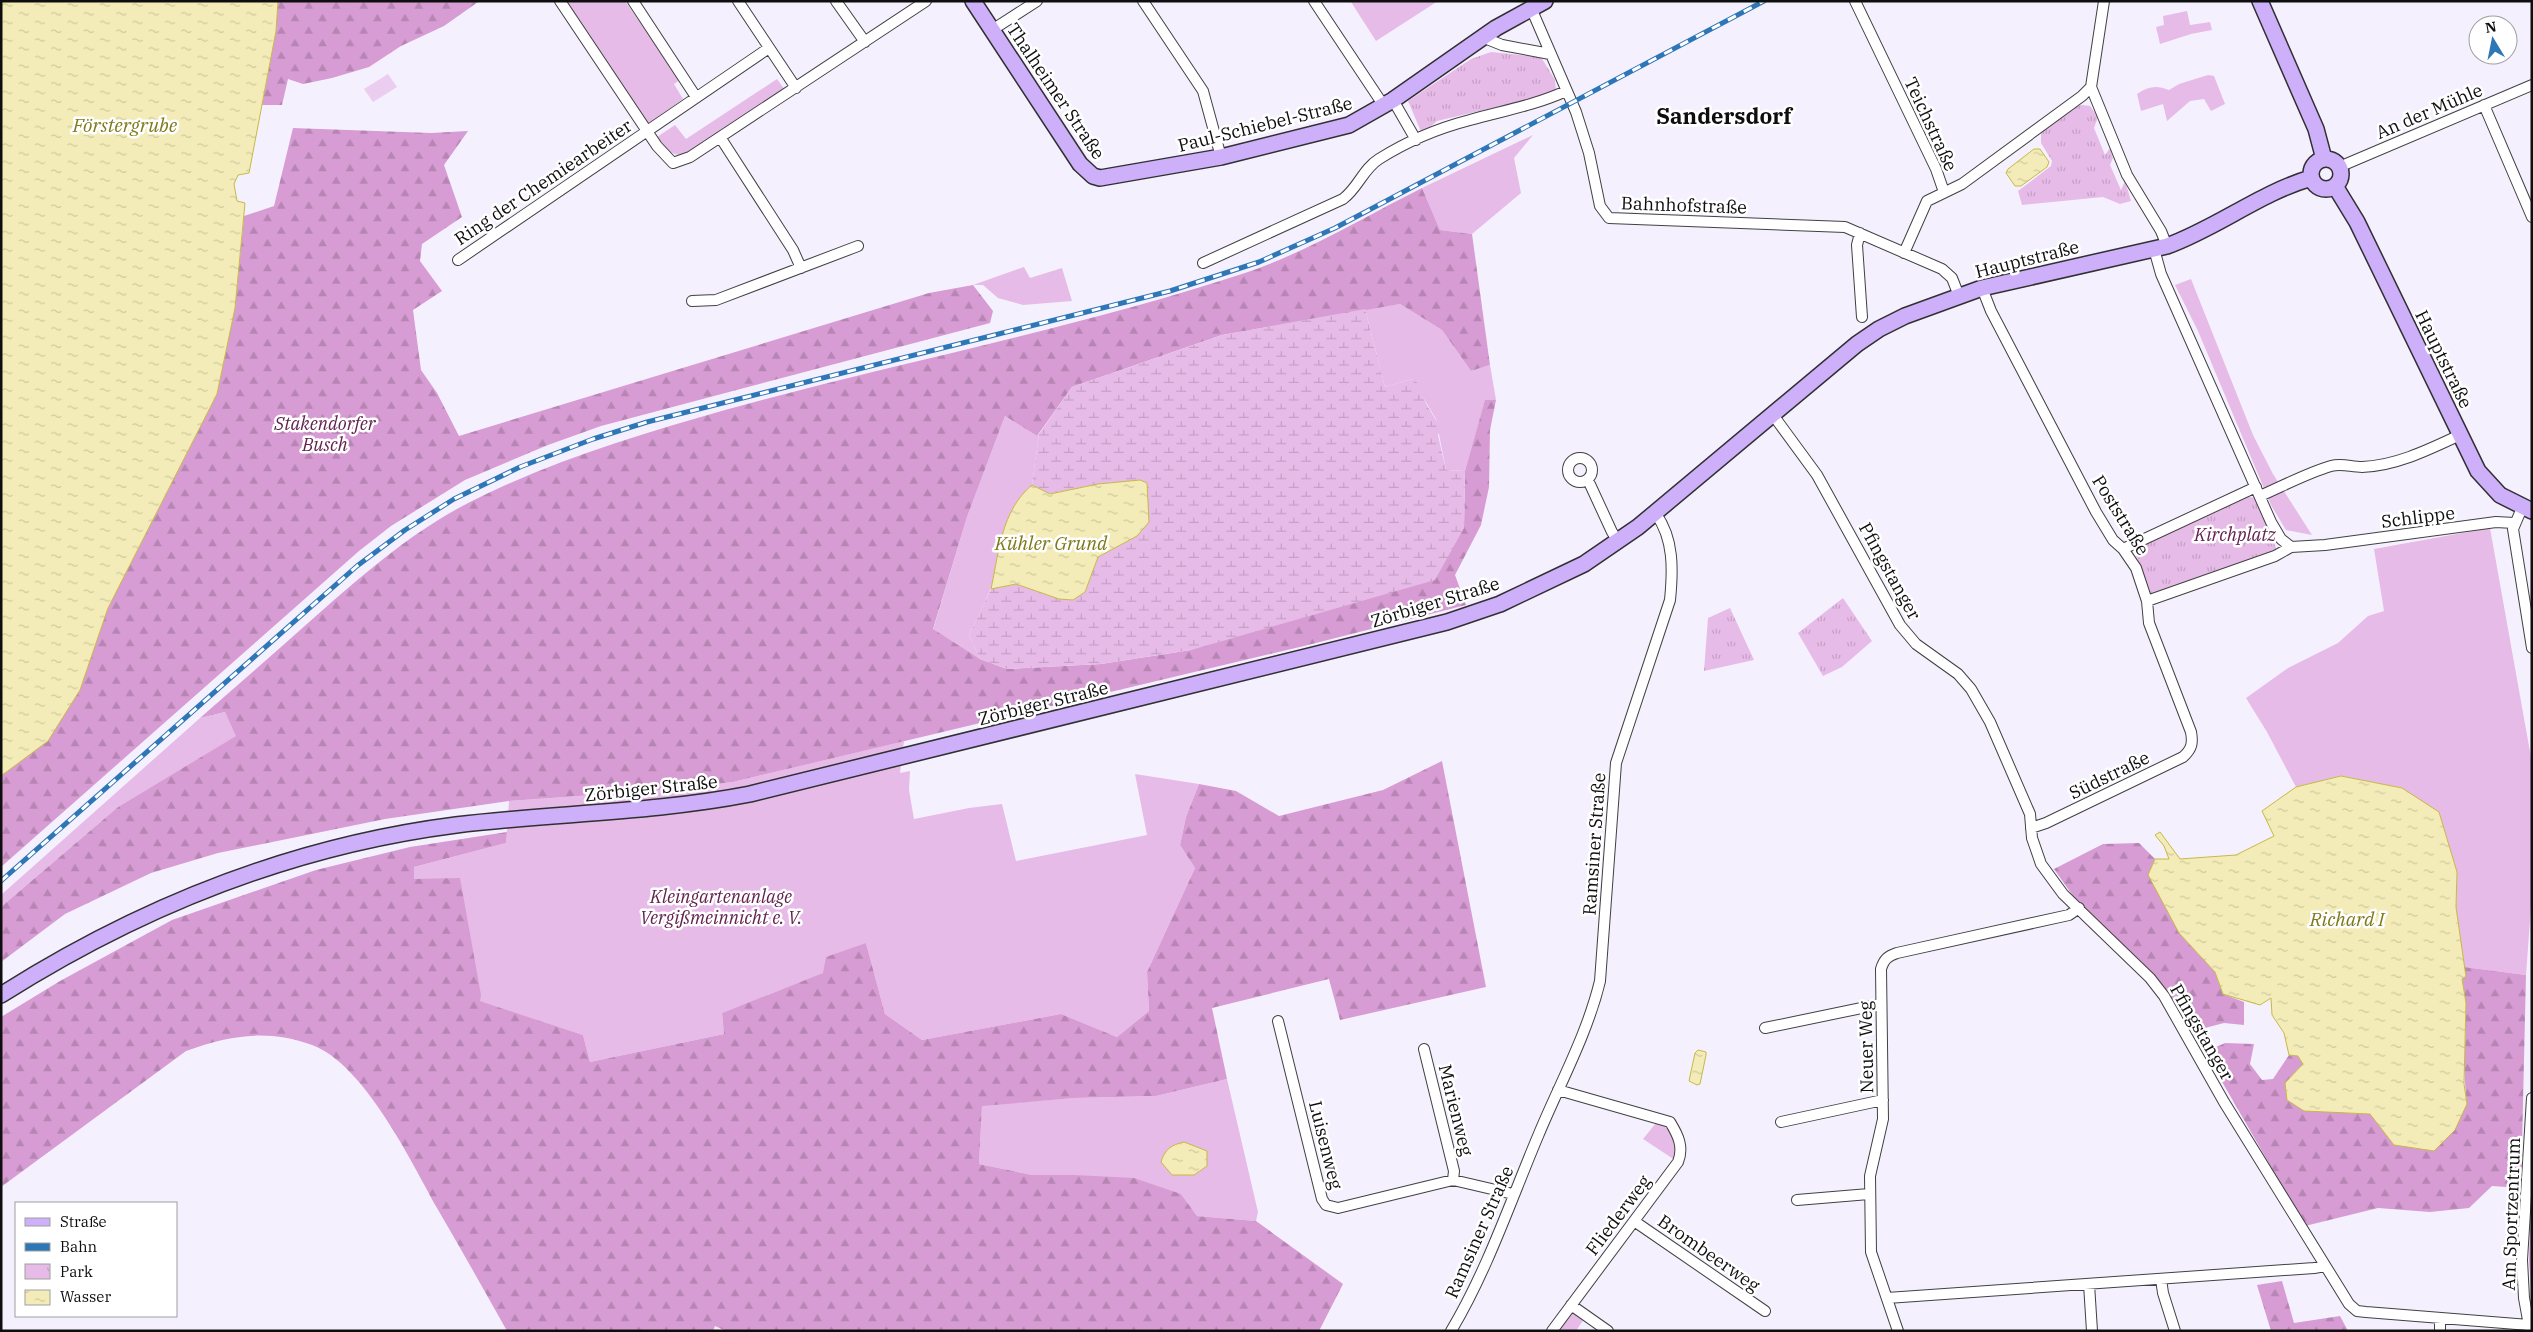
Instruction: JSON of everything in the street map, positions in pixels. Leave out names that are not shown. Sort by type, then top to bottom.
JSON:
[{"type":"street","name":"Ring der Chemiearbeiter","points":[[560,1],[647,131],[673,162],[690,158],[926,1]]},
{"type":"street","points":[[633,1],[696,97]]},
{"type":"street","points":[[738,1],[796,88]]},
{"type":"street","points":[[836,1],[865,42]]},
{"type":"street","name":"Thalheimer Straße","points":[[973,1],[1080,164],[1093,176]]},
{"type":"street","points":[[992,30],[1037,1]]},
{"type":"street","points":[[1143,1],[1203,92],[1221,157]]},
{"type":"street","points":[[1314,1],[1416,140]]},
{"type":"street","name":"Teichstraße","points":[[1855,1],[1936,170],[1944,192],[1927,202],[1904,252]]},
{"type":"street","points":[[2104,1],[2091,86],[2127,175],[2161,231],[2161,274],[2275,530],[2291,547],[2275,556],[2147,601]]},
{"type":"street","points":[[2260,1],[2316,129],[2324,159]]},
{"type":"street","name":"Paul-Schiebel-Straße","points":[[1093,176],[1111,177],[1221,157],[1349,124],[1388,103],[1531,5]]},
{"type":"street","name":"Bahnhofstraße","points":[[1531,5],[1550,54],[1572,102],[1589,153],[1600,206],[1609,218],[1840,227],[1860,233],[1904,252],[1948,274],[1960,296]]},
{"type":"street","points":[[1482,37],[1502,46],[1550,54]]},
{"type":"street","name":"Ring der Chemiearbeiter","points":[[458,260],[769,48]]},
{"type":"street","name":"An der Mühle","points":[[2339,166],[2532,85]]},
{"type":"street","points":[[1944,192],[1962,184],[2082,96],[2091,86]]},
{"type":"street","points":[[1203,263],[1343,199],[1357,186],[1370,166],[1416,140],[1450,126],[1548,99],[1566,91]]},
{"type":"street","points":[[2484,105],[2532,217]]},
{"type":"street","points":[[720,137],[793,250],[801,268]]},
{"type":"street","points":[[2324,159],[2332,160],[2339,166],[2341,177],[2335,186],[2321,188],[2315,184],[2312,178],[2314,166],[2324,159]]},
{"type":"street","name":"Hauptstraße","points":[[1773,415],[1870,335],[1905,316],[1982,288],[2160,247],[2189,237],[2284,187],[2312,178]]},
{"type":"street","name":"Hauptstraße","points":[[2335,186],[2357,222],[2472,460],[2500,496],[2527,509]]},
{"type":"street","points":[[1860,233],[1857,245],[1862,317]]},
{"type":"street","points":[[692,301],[716,300],[858,246]]},
{"type":"street","name":"Poststraße","points":[[1982,288],[1991,311],[2096,512],[2113,540],[2123,549],[2136,568],[2147,601],[2149,623],[2191,732],[2192,742]]},
{"type":"street","name":"Zörbiger Straße","points":[[1,995],[100,937],[176,901],[263,868],[342,846],[418,831],[492,821],[663,808],[715,801],[789,785],[1447,622],[1538,588],[1584,564],[1656,514],[1773,415]]},
{"type":"street","name":"Pfingstanger","points":[[1773,415],[1817,475],[1900,626],[1916,644],[1958,674],[1979,701],[2027,808],[2041,864],[2063,894],[2150,978],[2164,996],[2224,1102],[2349,1304],[2357,1310],[2530,1328]]},
{"type":"street","points":[[2123,549],[2258,492],[2332,466],[2348,464],[2361,467],[2396,461],[2423,452],[2460,435]]},
{"type":"street","points":[[1588,480],[1618,541]]},
{"type":"street","points":[[2527,509],[2514,523],[2514,540],[2532,648]]},
{"type":"street","name":"Ramsiner Straße","points":[[1451,1331],[1587,1024],[1600,981],[1616,763],[1670,600],[1672,573],[1669,545],[1663,523],[1656,514]]},
{"type":"street","name":"Schlippe","points":[[2291,547],[2325,545],[2496,522],[2514,523]]},
{"type":"street","name":"Südstraße","points":[[2031,828],[2046,823],[2183,757],[2190,751],[2192,742]]},
{"type":"street","name":"Neuer Weg","points":[[1898,1331],[1872,1257],[1870,1176],[1882,1129],[1883,1100],[1881,968],[1886,958],[1891,955],[2069,915],[2079,908]]},
{"type":"street","points":[[1765,1028],[1881,1004]]},
{"type":"street","name":"Luisenweg","points":[[1278,1022],[1322,1199],[1326,1205],[1338,1208],[1453,1180],[1513,1194]]},
{"type":"street","name":"Marienweg","points":[[1424,1049],[1454,1171],[1453,1180]]},
{"type":"street","name":"Fliederweg","points":[[1552,1331],[1678,1162],[1682,1153],[1681,1144],[1670,1122],[1558,1090]]},
{"type":"street","name":"Am Sportzentrum","points":[[2530,1328],[2524,1298],[2522,1260],[2532,1098]]},
{"type":"street","points":[[1781,1122],[1883,1100]]},
{"type":"street","points":[[1797,1200],[1870,1194]]},
{"type":"street","name":"Brombeerweg","points":[[1634,1221],[1765,1312]]},
{"type":"street","points":[[1887,1298],[2325,1266]]},
{"type":"street","points":[[2162,1279],[2163,1293],[2175,1331]]},
{"type":"street","points":[[2089,1284],[2092,1331]]},
{"type":"street","points":[[1572,1305],[1608,1331]]},
{"type":"street","points":[[2440,1319],[2440,1331]]},
{"type":"green space","points":[[278,1],[478,2],[444,26],[401,46],[369,67],[303,84],[288,79],[282,105],[262,105],[276,31]]},
{"type":"green space","points":[[566,1],[625,1],[680,80],[674,84],[683,99],[648,124]]},
{"type":"green space","points":[[1352,1],[1438,1],[1376,41]]},
{"type":"green space","points":[[2187,11],[2190,25],[2210,22],[2212,30],[2191,34],[2160,44],[2156,27],[2164,25],[2163,16]]},
{"type":"green space","points":[[1491,52],[1541,57],[1555,80],[1556,91],[1547,95],[1437,121],[1422,134],[1408,101],[1471,59]]},
{"type":"green space","points":[[2208,75],[2214,76],[2225,104],[2211,111],[2204,99],[2190,101],[2167,121],[2163,104],[2141,111],[2137,94],[2141,91],[2153,87],[2169,90],[2179,84]]},
{"type":"green space","points":[[777,79],[785,90],[686,155],[672,153],[657,137],[675,125],[686,139]]},
{"type":"green space","points":[[2090,106],[2098,117],[2094,128],[2105,155],[2110,148],[2113,158],[2110,165],[2121,190],[2125,181],[2131,201],[2120,204],[2103,197],[2022,205],[2018,191],[2051,166],[2052,161],[2041,143],[2041,131],[2074,107]]},
{"type":"green space","name":"Stakendorfer Busch","points":[[293,128],[431,133],[468,131],[444,165],[462,217],[422,244],[420,261],[442,291],[413,310],[421,370],[437,393],[459,436],[929,293],[973,285],[993,311],[990,323],[601,426],[548,445],[465,480],[391,526],[359,551],[1,867],[1,776],[48,741],[80,690],[108,608],[217,394],[235,308],[244,216],[274,206]]},
{"type":"green space","points":[[1533,135],[1514,158],[1521,193],[1472,234],[1440,230],[1422,188]]},
{"type":"green space","points":[[1422,188],[1440,230],[1472,234],[1490,365],[1471,371],[1442,330],[1400,304],[1222,335],[1072,387],[1037,436],[1005,416],[967,517],[933,629],[980,659],[1007,669],[1101,664],[1191,650],[1464,528],[1465,471],[1485,400],[1496,400],[1490,430],[1489,487],[1481,525],[1455,575],[1466,605],[1304,646],[733,782],[676,789],[509,801],[385,819],[218,853],[151,873],[65,914],[1,962],[1,907],[118,807],[236,736],[225,712],[200,718],[371,568],[409,539],[449,513],[501,487],[563,461],[692,419],[1116,311],[1245,273],[1313,245]]},
{"type":"green space","points":[[1024,267],[1030,278],[1062,268],[1072,301],[1023,305],[998,298],[983,285],[973,285]]},
{"type":"green space","points":[[2191,279],[2253,435],[2273,474],[2312,535],[2286,530],[2271,505],[2198,331],[2175,285]]},
{"type":"green space","points":[[1400,304],[1442,330],[1471,371],[1490,365],[1496,400],[1485,401],[1465,471],[1446,470],[1436,419],[1412,379],[1385,387],[1365,309]]},
{"type":"green space","points":[[1365,309],[1385,387],[1412,379],[1419,384],[1425,401],[1441,429],[1438,435],[1446,470],[1465,471],[1464,528],[1435,580],[1191,650],[1101,664],[1007,669],[980,659],[969,635],[991,589],[1016,584],[1035,589],[1085,592],[1098,557],[1137,536],[1140,480],[1098,484],[1050,494],[1032,485],[1039,434],[1072,387],[1222,335]]},
{"type":"green space","points":[[1005,416],[1037,436],[1039,434],[1032,485],[1021,497],[1007,521],[995,576],[983,607],[969,635],[980,659],[933,630],[967,517]]},
{"type":"green space","name":"Kirchplatz","points":[[2246,496],[2255,498],[2277,550],[2152,596],[2132,545]]},
{"type":"green space","points":[[2490,528],[2532,763],[2532,893],[2526,975],[2464,967],[2456,907],[2457,872],[2402,788],[2341,776],[2296,787],[2267,732],[2246,698],[2288,668],[2338,643],[2368,616],[2384,611],[2374,549]]},
{"type":"green space","points":[[1843,598],[1872,641],[1842,667],[1823,676],[1798,633]]},
{"type":"green space","points":[[1730,608],[1754,660],[1704,671],[1708,618]]},
{"type":"green space","points":[[225,712],[237,736],[118,807],[1,907],[1,895],[200,718]]},
{"type":"green space","name":"Kleingartenanlage Vergißmeinnicht e. V.","points":[[904,741],[900,773],[910,771],[909,790],[914,819],[969,808],[1002,804],[1016,861],[1147,835],[1135,774],[1199,784],[1186,817],[1180,845],[1195,868],[1147,972],[1149,1011],[1117,1037],[1061,1014],[922,1040],[885,1014],[866,943],[824,973],[722,1013],[724,1034],[590,1062],[583,1035],[479,1001],[414,879],[414,867],[506,843],[509,801],[676,789],[733,782]]},
{"type":"green space","points":[[1442,761],[1486,987],[1340,1020],[1329,979],[1212,1008],[1227,1079],[1156,1096],[1075,1098],[982,1106],[979,1164],[1032,1175],[1134,1178],[1181,1194],[1197,1216],[1256,1221],[1343,1284],[1319,1331],[726,1331],[715,1326],[713,1331],[507,1331],[400,1141],[368,1093],[350,1072],[331,1056],[312,1045],[280,1037],[249,1036],[233,1038],[202,1045],[186,1051],[1,1187],[1,1017],[60,981],[172,920],[316,870],[410,847],[507,832],[506,843],[414,867],[414,879],[460,878],[481,995],[480,1001],[583,1035],[590,1062],[724,1034],[722,1013],[823,973],[826,957],[866,943],[885,1014],[922,1040],[1061,1014],[1117,1037],[1149,1011],[1147,972],[1195,868],[1180,845],[1186,817],[1199,784],[1236,791],[1279,816],[1383,790]]},
{"type":"green space","points":[[2139,843],[2155,859],[2149,875],[2179,933],[2215,972],[2223,994],[2244,1002],[2244,1025],[2224,1023],[2193,1031],[2160,984],[2073,896],[2054,869],[2103,844]]},
{"type":"green space","points":[[2464,967],[2526,975],[2521,1188],[2492,1186],[2469,1208],[2430,1212],[2378,1208],[2305,1226],[2205,1052],[2225,1043],[2254,1044],[2250,1064],[2262,1080],[2273,1079],[2289,1055],[2298,1056],[2303,1064],[2285,1083],[2347,1113],[2370,1114],[2394,1145],[2467,1104],[2465,1088],[2465,1009],[2462,978],[2466,977]]},
{"type":"green space","points":[[1227,1079],[1258,1212],[1256,1221],[1197,1216],[1181,1194],[1075,1175],[1032,1175],[979,1164],[982,1105],[1075,1098],[1156,1096]]},
{"type":"green space","points":[[1660,1118],[1675,1130],[1678,1162],[1643,1139]]},
{"type":"green space","points":[[2532,1178],[2532,1303],[2529,1260]]},
{"type":"green space","points":[[2282,1281],[2294,1323],[2340,1316],[2348,1331],[2271,1331],[2257,1285]]},
{"type":"green space","points":[[1571,1305],[1586,1316],[1576,1331],[1553,1331]]},
{"type":"shaded area","points":[[388,74],[397,87],[373,102],[364,89]]},
{"type":"water","name":"Förstergrube","points":[[1,1],[278,1],[276,31],[249,173],[238,175],[234,184],[237,201],[245,203],[235,308],[217,394],[108,608],[80,690],[48,741],[1,776]]},
{"type":"water","points":[[2034,149],[2040,149],[2049,162],[2047,167],[2021,186],[2015,186],[2006,173],[2008,169]]},
{"type":"water","name":"Kühler Grund","points":[[1140,480],[1147,483],[1149,522],[1137,536],[1098,557],[1085,592],[1073,600],[1059,599],[1016,584],[991,589],[999,547],[1008,520],[1022,495],[1032,485],[1050,494],[1098,484]]},
{"type":"water","name":"Richard I","points":[[2341,776],[2402,788],[2439,812],[2457,872],[2456,907],[2466,977],[2462,979],[2466,1003],[2464,1084],[2467,1104],[2455,1130],[2434,1151],[2394,1145],[2370,1114],[2304,1111],[2287,1100],[2285,1083],[2303,1064],[2298,1056],[2289,1055],[2284,1033],[2272,1015],[2271,998],[2260,1005],[2223,994],[2215,972],[2179,933],[2148,875],[2155,859],[2169,859],[2164,846],[2155,835],[2160,832],[2180,859],[2236,855],[2274,836],[2262,811],[2296,787]]},
{"type":"water","points":[[1698,1050],[1706,1052],[1706,1055],[1700,1084],[1697,1085],[1689,1081],[1695,1053]]},
{"type":"water","points":[[1184,1142],[1207,1151],[1207,1166],[1194,1175],[1172,1175],[1161,1162],[1169,1148]]},
{"type":"railway","points":[[1,881],[357,566],[405,530],[454,499],[520,467],[593,439],[647,422],[1170,291],[1259,262],[1335,228],[1764,1]]},
{"type":"district","name":"Sandersdorf","points":[[1724,115]]}]
